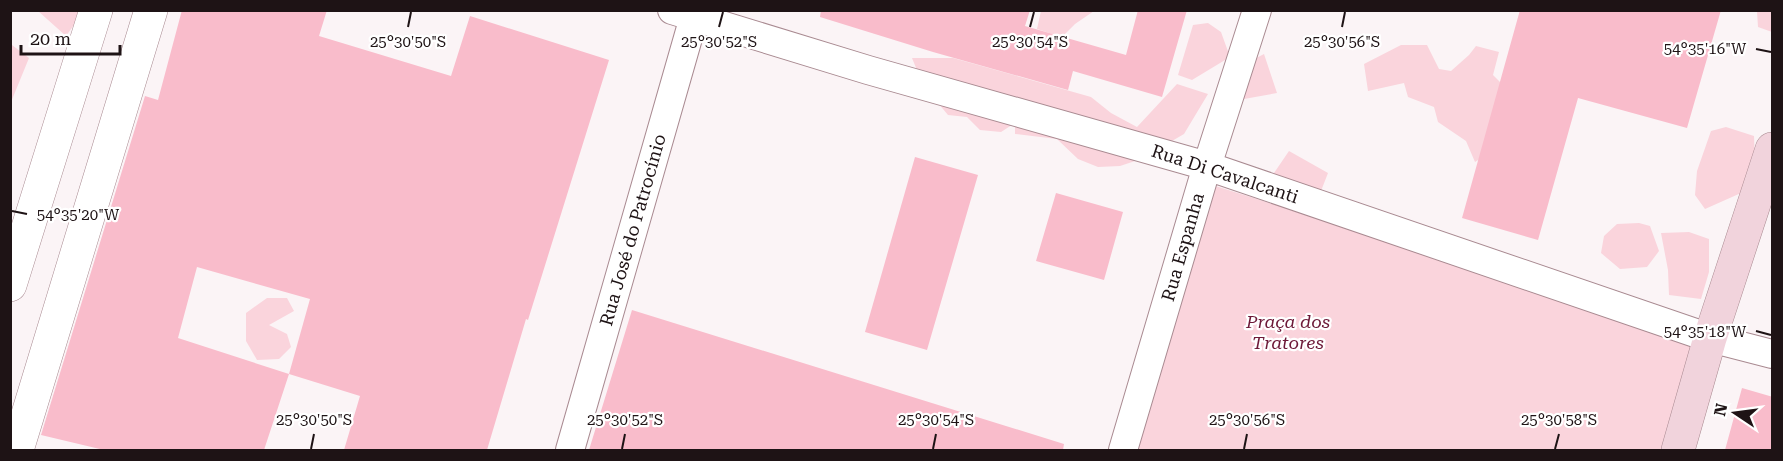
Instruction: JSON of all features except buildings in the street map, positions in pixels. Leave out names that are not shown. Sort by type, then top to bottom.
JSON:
[{"type":"main road","points":[[1678,450],[1710,338],[1773,149]]},
{"type":"street","points":[[10,285],[96,10]]},
{"type":"street","points":[[17,450],[151,10]]},
{"type":"street","name":"Rua Espanha","points":[[1123,450],[1207,166],[1257,10]]},
{"type":"street","name":"Rua Di Cavalcanti","points":[[687,13],[868,70],[1207,166],[1710,338],[1773,354]]},
{"type":"street","name":"Rua José do Patrocínio","points":[[570,450],[687,13]]},
{"type":"green space","points":[[38,11],[84,11],[66,36]]},
{"type":"green space","points":[[1041,11],[1094,11],[1075,24],[1062,37],[1037,29]]},
{"type":"green space","points":[[1757,11],[1772,11],[1772,32],[1758,27]]},
{"type":"green space","points":[[1208,23],[1221,32],[1230,57],[1192,80],[1178,75],[1193,25]]},
{"type":"green space","points":[[12,45],[29,58],[11,102]]},
{"type":"green space","points":[[1401,45],[1427,45],[1439,69],[1451,71],[1476,46],[1499,52],[1493,75],[1513,95],[1489,153],[1475,162],[1466,141],[1438,122],[1434,107],[1408,97],[1404,83],[1368,91],[1364,64]]},
{"type":"green space","points":[[1264,54],[1277,93],[1244,99],[1241,66]]},
{"type":"green space","points":[[912,58],[953,58],[1091,97],[1111,113],[1137,127],[1177,84],[1208,94],[1184,134],[1141,159],[1120,166],[1098,167],[1078,159],[1057,139],[1015,134],[1015,123],[1001,132],[980,130],[967,117],[948,115],[923,85]]},
{"type":"green space","points":[[1726,127],[1754,136],[1755,161],[1741,193],[1705,209],[1695,195],[1697,171],[1711,131]]},
{"type":"green space","name":"Praça dos Tratores","points":[[1289,151],[1328,173],[1314,209],[1290,210],[1708,342],[1672,450],[1133,450],[1206,183],[1289,209],[1274,173]]},
{"type":"green space","points":[[1639,223],[1650,226],[1659,251],[1647,267],[1620,269],[1601,253],[1604,236],[1617,224]]},
{"type":"green space","points":[[1689,232],[1709,239],[1709,272],[1701,299],[1669,295],[1668,270],[1661,233]]},
{"type":"green space","points":[[267,298],[287,298],[294,311],[269,325],[287,334],[291,347],[279,359],[257,360],[246,341],[246,313]]}]
